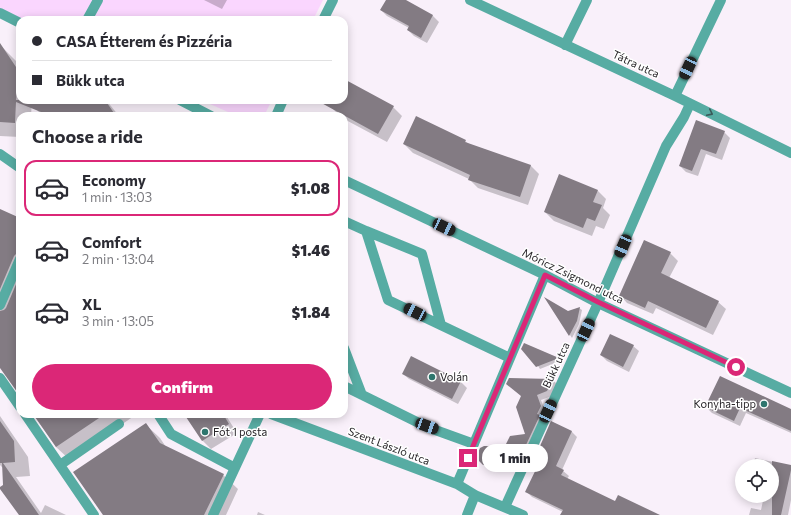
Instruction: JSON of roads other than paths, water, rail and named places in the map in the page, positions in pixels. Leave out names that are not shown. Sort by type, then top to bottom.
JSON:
[{"type":"street","points":[[89,16],[98,0]]},
{"type":"street","points":[[324,16],[333,0]]},
{"type":"street","name":"Tátra utca","points":[[470,0],[675,96],[791,153]]},
{"type":"street","points":[[565,45],[587,0]]},
{"type":"street","points":[[675,96],[721,0]]},
{"type":"street","points":[[0,13],[16,21]]},
{"type":"street","points":[[188,104],[203,112]]},
{"type":"street","name":"Bükk utca","points":[[505,507],[598,302],[666,146],[684,117],[690,104]]},
{"type":"street","points":[[0,154],[16,165]]},
{"type":"street","name":"Móricz Zsigmond utca","points":[[348,182],[791,393]]},
{"type":"street","points":[[348,223],[422,254],[441,325]]},
{"type":"street","points":[[366,231],[388,300],[510,358]]},
{"type":"street","points":[[0,305],[16,268]]},
{"type":"street","points":[[457,484],[545,275]]},
{"type":"street","points":[[348,358],[362,395]]},
{"type":"street","points":[[0,378],[16,401]]},
{"type":"street","points":[[348,388],[427,426],[474,444]]},
{"type":"street","points":[[28,418],[94,515]]},
{"type":"street","points":[[161,418],[171,434],[235,468]]},
{"type":"street","points":[[213,515],[258,418]]},
{"type":"street","name":"Szent László utca","points":[[281,418],[457,484],[475,495],[523,515]]},
{"type":"street","points":[[60,465],[119,424]]},
{"type":"street","points":[[467,515],[475,495]]},
{"type":"place","name":"Volán","points":[[432,377]]},
{"type":"place","name":"Konyha-tipp","points":[[764,404]]},
{"type":"place","name":"Fót 1 posta","points":[[205,432]]}]
